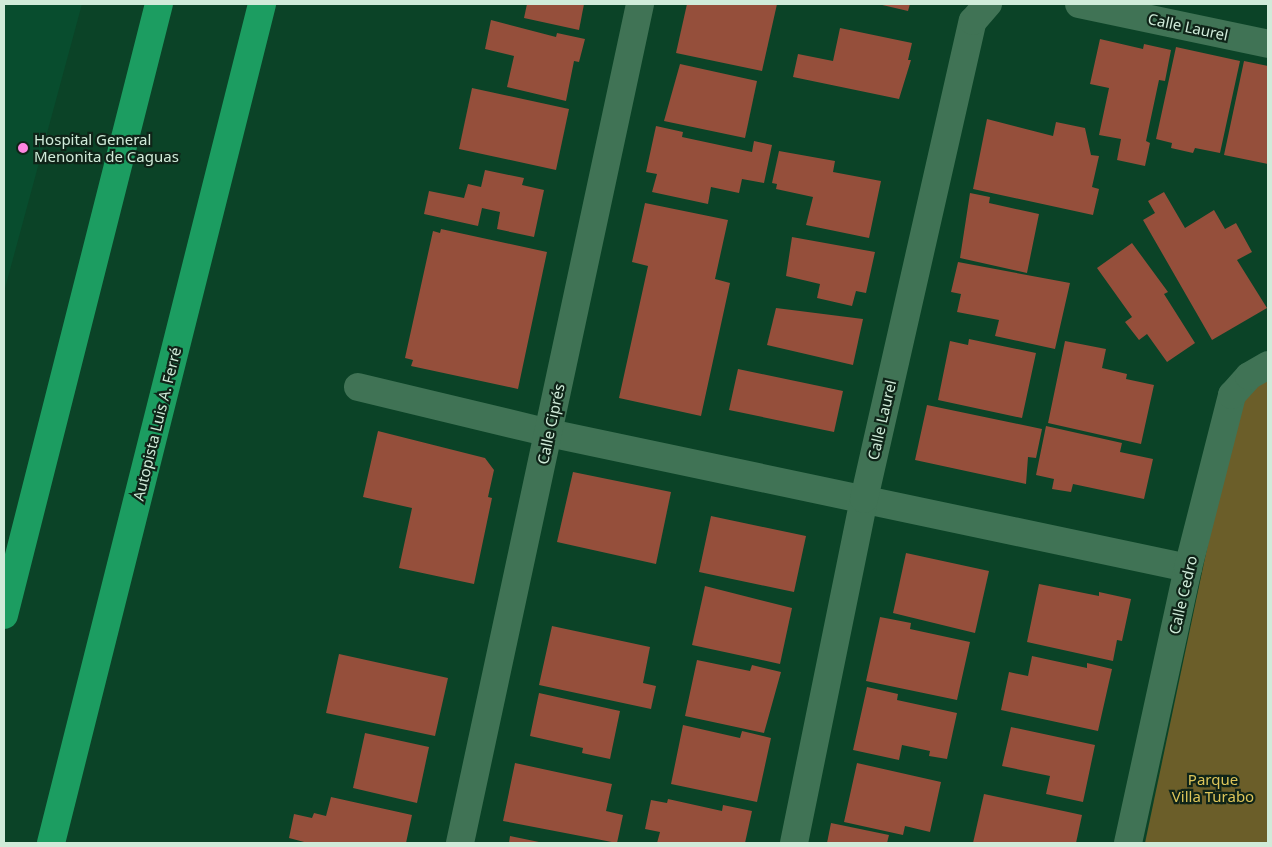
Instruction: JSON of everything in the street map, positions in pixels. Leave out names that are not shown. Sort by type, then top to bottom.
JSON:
[{"type":"highway","points":[[4,615],[159,4]]},
{"type":"highway","name":"Autopista Luis A. Ferré","points":[[55,835],[262,4]]},
{"type":"street","name":"Calle Ciprés","points":[[460,843],[640,4]]},
{"type":"street","name":"Calle Laurel","points":[[794,843],[864,499],[973,21],[988,4]]},
{"type":"street","name":"Calle Laurel","points":[[1079,4],[1268,44]]},
{"type":"street","name":"Calle Cedro","points":[[1128,843],[1188,568],[1232,394],[1249,376],[1268,365]]},
{"type":"street","points":[[358,387],[549,433],[1188,568]]},
{"type":"shaded area","name":"Hospital General Menonita de Caguas","points":[[4,4],[82,4],[4,292]]},
{"type":"green space","name":"Parque Villa Turabo","points":[[1268,377],[1268,843],[1145,843],[1237,406],[1244,391]]},
{"type":"building","points":[[527,4],[584,4],[579,30],[524,18]]},
{"type":"building","points":[[687,4],[777,4],[762,71],[676,53]]},
{"type":"building","points":[[878,4],[910,4],[908,11]]},
{"type":"building","points":[[491,20],[556,37],[557,33],[585,39],[579,62],[574,61],[566,101],[507,87],[514,56],[485,49]]},
{"type":"building","points":[[840,28],[912,43],[908,60],[911,60],[899,99],[793,77],[798,54],[833,61]]},
{"type":"building","points":[[1100,39],[1143,49],[1144,44],[1171,50],[1165,81],[1159,80],[1146,141],[1150,143],[1145,166],[1117,160],[1121,139],[1099,135],[1109,88],[1090,84]]},
{"type":"building","points":[[1176,47],[1240,61],[1220,153],[1195,148],[1193,153],[1171,148],[1172,143],[1156,139]]},
{"type":"building","points":[[1244,61],[1268,66],[1268,164],[1224,155]]},
{"type":"building","points":[[680,64],[757,81],[745,138],[664,121]]},
{"type":"building","points":[[472,88],[569,109],[556,170],[459,149]]},
{"type":"building","points":[[987,119],[1053,136],[1056,122],[1085,128],[1091,155],[1099,156],[1092,187],[1099,189],[1093,215],[973,189]]},
{"type":"building","points":[[656,126],[683,132],[682,137],[752,152],[754,141],[772,145],[764,183],[742,179],[739,193],[711,187],[708,204],[652,192],[657,174],[646,172]]},
{"type":"building","points":[[779,151],[835,161],[833,172],[881,181],[869,238],[806,225],[813,197],[776,189],[777,184],[772,183]]},
{"type":"building","points":[[485,170],[524,178],[522,185],[544,190],[534,237],[497,229],[500,212],[482,208],[478,226],[424,214],[429,191],[464,198],[468,184],[481,187]]},
{"type":"building","points":[[1164,192],[1185,228],[1214,210],[1225,229],[1236,223],[1252,252],[1237,260],[1267,308],[1212,340],[1143,220],[1155,213],[1148,201]]},
{"type":"building","points":[[970,193],[990,197],[989,203],[1039,214],[1027,273],[960,258]]},
{"type":"building","points":[[645,203],[728,220],[715,279],[730,283],[701,416],[619,398],[648,266],[632,262]]},
{"type":"building","points":[[441,229],[547,252],[518,389],[411,366],[413,360],[405,358],[433,231],[440,233]]},
{"type":"building","points":[[792,237],[875,252],[866,293],[856,291],[852,306],[817,298],[820,284],[786,276]]},
{"type":"building","points":[[1132,243],[1168,292],[1164,294],[1195,343],[1167,362],[1147,334],[1139,340],[1125,322],[1132,317],[1097,268]]},
{"type":"building","points":[[958,262],[1070,283],[1055,349],[995,336],[999,320],[957,312],[961,294],[951,292]]},
{"type":"building","points":[[776,308],[863,319],[853,365],[767,345]]},
{"type":"building","points":[[969,339],[1036,353],[1022,418],[938,400],[950,341],[968,345]]},
{"type":"building","points":[[1065,341],[1106,349],[1102,368],[1127,374],[1126,379],[1154,385],[1141,444],[1048,423]]},
{"type":"building","points":[[738,369],[843,391],[834,432],[729,410]]},
{"type":"building","points":[[927,405],[1042,429],[1036,458],[1028,457],[1026,484],[915,460]]},
{"type":"building","points":[[1046,426],[1122,443],[1120,452],[1153,459],[1144,499],[1073,484],[1071,492],[1052,489],[1054,479],[1036,475]]},
{"type":"building","points":[[378,431],[485,458],[494,470],[488,497],[492,498],[474,584],[399,568],[412,508],[363,497]]},
{"type":"building","points":[[573,472],[671,492],[656,564],[557,542]]},
{"type":"building","points":[[711,516],[806,536],[794,592],[699,572]]},
{"type":"building","points":[[906,553],[989,571],[975,633],[893,613]]},
{"type":"building","points":[[1039,584],[1099,596],[1099,592],[1131,599],[1122,641],[1117,640],[1113,661],[1027,642]]},
{"type":"building","points":[[705,586],[792,608],[780,664],[692,645]]},
{"type":"building","points":[[880,617],[911,623],[910,629],[970,642],[957,700],[866,681]]},
{"type":"building","points":[[552,626],[650,647],[643,683],[656,686],[651,709],[539,685]]},
{"type":"building","points":[[339,654],[448,678],[435,736],[326,713]]},
{"type":"building","points":[[1032,656],[1087,668],[1087,663],[1112,669],[1098,731],[1001,710],[1009,672],[1028,676]]},
{"type":"building","points":[[697,660],[750,671],[752,665],[781,672],[764,733],[685,716]]},
{"type":"building","points":[[867,687],[898,694],[897,700],[957,713],[947,759],[929,756],[930,751],[902,745],[899,760],[853,750]]},
{"type":"building","points":[[539,693],[620,711],[610,759],[582,753],[583,748],[530,736]]},
{"type":"building","points":[[683,725],[740,738],[742,731],[771,738],[757,802],[671,784]]},
{"type":"building","points":[[1011,727],[1095,745],[1083,802],[1046,794],[1050,776],[1002,766]]},
{"type":"building","points":[[365,733],[429,747],[417,803],[353,788]]},
{"type":"building","points":[[515,763],[612,784],[606,811],[623,815],[617,843],[503,821]]},
{"type":"building","points":[[857,763],[941,782],[930,832],[905,826],[903,835],[844,822]]},
{"type":"building","points":[[984,794],[1082,815],[1076,843],[973,843]]},
{"type":"building","points":[[331,797],[412,815],[406,843],[308,843],[289,838],[294,814],[312,818],[314,813],[326,816]]},
{"type":"building","points":[[668,799],[722,811],[723,805],[752,811],[745,843],[657,843],[660,832],[645,829],[651,800],[667,803]]},
{"type":"building","points":[[831,823],[889,835],[887,843],[827,843]]},
{"type":"building","points":[[510,836],[539,842],[539,843],[509,843]]},
{"type":"place","name":"Hospital General Menonita de Caguas","points":[[23,148]]}]
